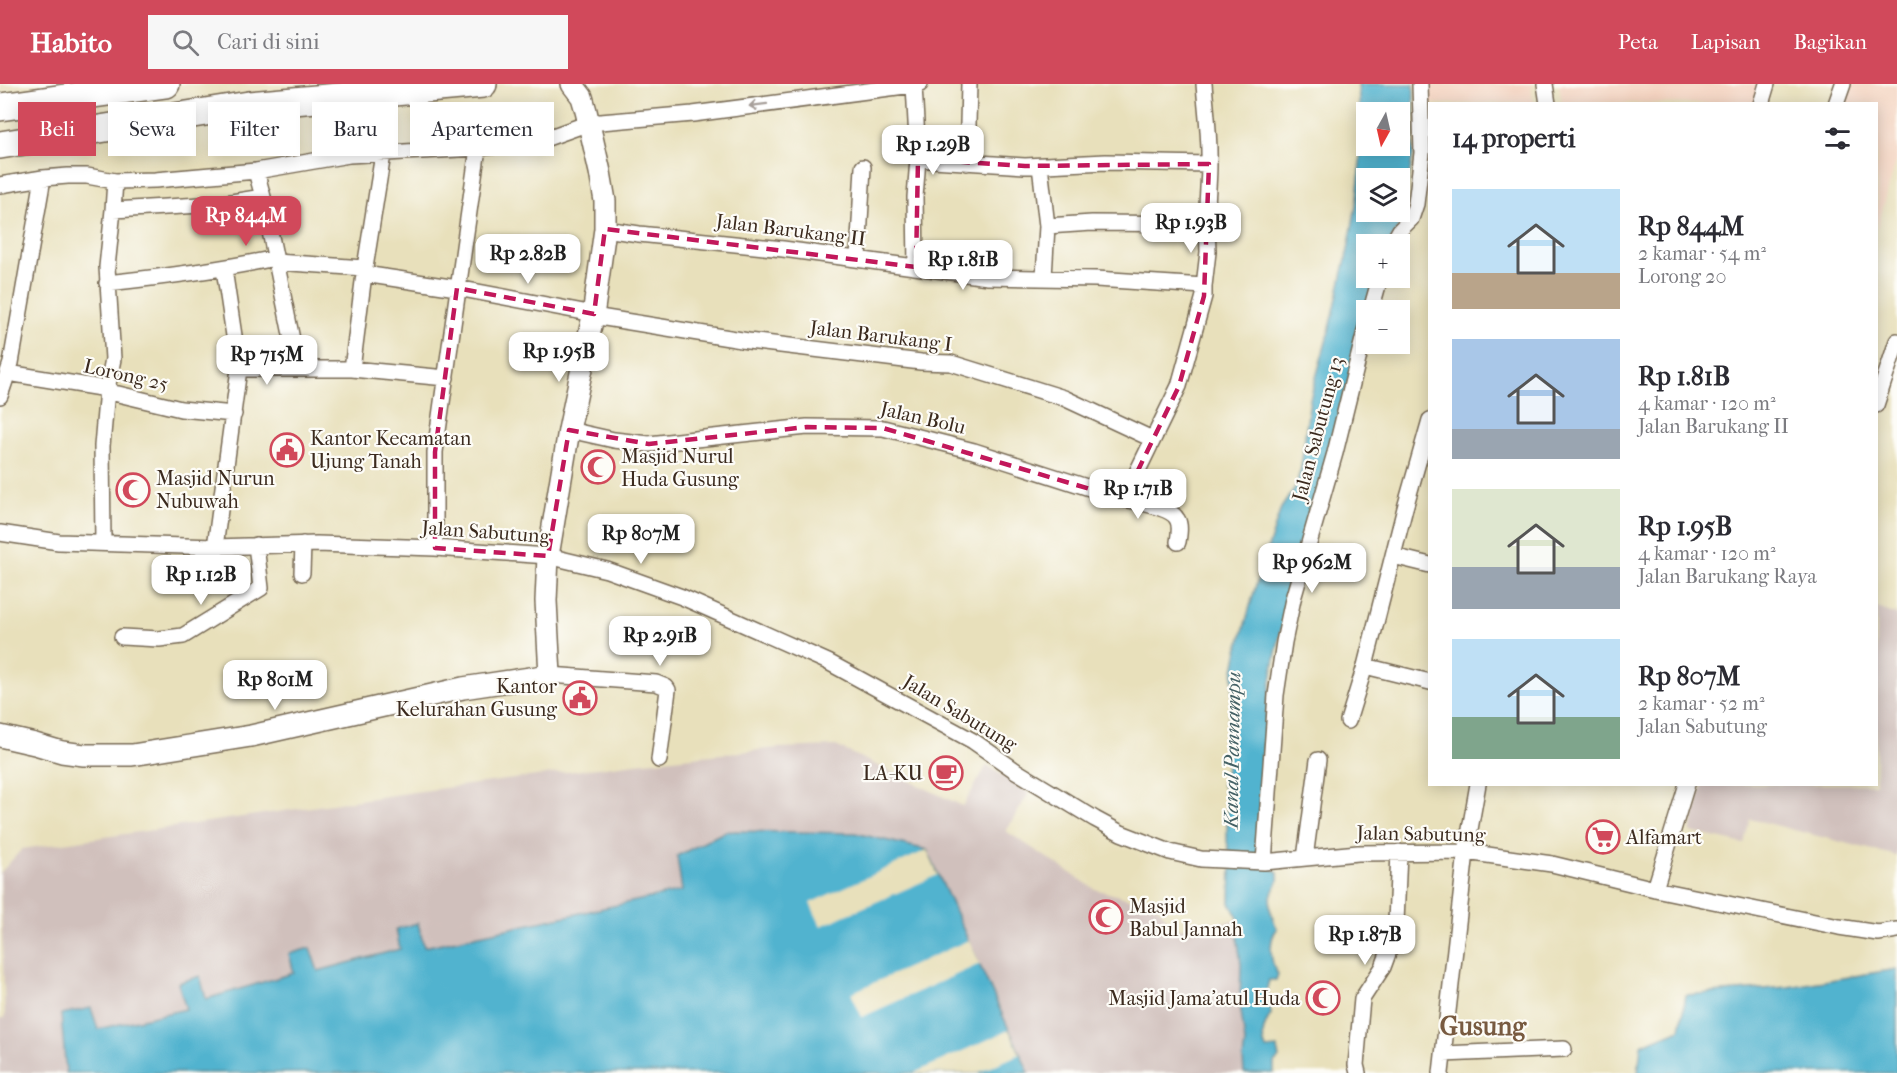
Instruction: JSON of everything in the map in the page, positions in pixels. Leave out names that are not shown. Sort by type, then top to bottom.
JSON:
[{"type":"highway","points":[[0,107],[166,84]]},
{"type":"highway","points":[[0,145],[249,105],[483,84]]},
{"type":"street","points":[[550,675],[546,601],[548,556],[569,430],[593,314],[605,229],[605,201],[589,123],[582,97],[572,84]]},
{"type":"street","points":[[967,162],[969,84]]},
{"type":"street","points":[[1124,499],[1179,386],[1204,296],[1208,252],[1206,212],[1209,134],[1204,84]]},
{"type":"street","points":[[1398,234],[1423,204],[1420,84]]},
{"type":"street","points":[[1545,84],[1548,102]]},
{"type":"street","points":[[1762,102],[1767,84]]},
{"type":"street","points":[[1837,102],[1843,84]]},
{"type":"street","points":[[554,136],[589,123],[693,114],[917,85],[916,267]]},
{"type":"street","points":[[0,185],[43,178],[87,176],[115,181],[155,180],[256,171],[328,158],[356,156]]},
{"type":"street","points":[[352,369],[364,271],[383,156]]},
{"type":"street","points":[[435,548],[435,452],[477,156]]},
{"type":"street","points":[[918,159],[1040,166],[1106,162],[1209,164]]},
{"type":"street","points":[[1040,166],[1047,226],[1044,278]]},
{"type":"street","points":[[858,258],[863,167]]},
{"type":"street","points":[[256,171],[298,369]]},
{"type":"street","points":[[0,396],[8,374],[43,178]]},
{"type":"street","points":[[103,543],[102,446],[107,389],[113,359],[107,267],[115,181]]},
{"type":"street","points":[[114,210],[219,204],[263,197]]},
{"type":"street","points":[[1047,226],[1092,223],[1208,224]]},
{"type":"street","name":"Jalan Barukang II","points":[[605,229],[858,258],[988,278],[1096,279],[1204,286]]},
{"type":"street","name":"Jalan Barukang I","points":[[107,283],[224,269],[276,260],[364,271],[748,341],[921,362],[951,363],[1064,398],[1152,439]]},
{"type":"street","points":[[215,547],[239,369],[224,269]]},
{"type":"street","points":[[1878,399],[1897,341]]},
{"type":"street","name":"Jalan Sabutung 13","points":[[1263,861],[1275,695],[1284,642],[1293,599],[1335,453],[1359,354]]},
{"type":"street","points":[[239,369],[352,369],[446,378]]},
{"type":"street","name":"Lorong 25","points":[[8,374],[107,389],[114,393],[181,409],[234,414]]},
{"type":"street","name":"Jalan Bolu","points":[[569,430],[614,440],[649,444],[807,427],[884,428],[974,451],[1124,499],[1160,508],[1174,515],[1179,524],[1178,542]]},
{"type":"street","points":[[1348,721],[1365,666],[1428,427]]},
{"type":"street","name":"Jalan Sabutung","points":[[0,534],[59,542],[215,547],[303,544],[435,548],[548,556],[607,570],[682,597],[828,662],[973,741],[1016,771],[1120,833],[1170,852],[1201,859],[1263,861],[1399,852],[1466,852],[1552,864],[1655,889],[1839,927],[1878,933],[1897,930]]},
{"type":"street","points":[[302,573],[303,544]]},
{"type":"street","points":[[122,636],[159,639],[183,636],[261,588],[256,545]]},
{"type":"street","points":[[1393,556],[1428,565]]},
{"type":"street","points":[[1365,666],[1428,682]]},
{"type":"street","points":[[0,736],[62,752],[84,755],[132,755],[251,736],[464,688],[550,675],[656,683],[666,687],[668,690],[659,760]]},
{"type":"street","points":[[1305,858],[1318,760]]},
{"type":"street","points":[[1441,1073],[1466,852],[1478,786]]},
{"type":"street","points":[[1655,889],[1687,786]]},
{"type":"street","points":[[1358,1073],[1356,1065],[1362,999],[1383,967],[1393,940],[1399,852]]},
{"type":"street","points":[[1443,1054],[1564,1049]]},
{"type":"highlighted area","points":[[918,159],[1025,166],[1209,164],[1204,296],[1179,386],[1124,499],[883,428],[807,427],[649,444],[569,430],[548,556],[435,548],[435,452],[457,288],[594,314],[605,229],[916,267]]},
{"type":"shaded area","points":[[1422,84],[1531,84],[1533,102],[1428,102],[1428,196],[1424,197]]},
{"type":"shaded area","points":[[1559,84],[1762,84],[1757,102],[1562,102]]},
{"type":"shaded area","points":[[1849,84],[1897,84],[1897,157],[1878,226],[1878,102],[1844,102]]},
{"type":"shaded area","points":[[1878,608],[1897,615],[1897,856],[1750,819],[1744,844],[1690,832],[1702,786],[1878,786]]},
{"type":"shaded area","points":[[836,746],[963,806],[987,765],[1029,793],[1006,831],[1095,889],[1157,907],[1176,929],[1239,920],[1240,1003],[1245,1042],[1244,1073],[1029,1073],[927,850],[855,833],[726,831],[677,856],[682,891],[424,947],[418,923],[400,949],[318,971],[311,949],[295,973],[206,999],[200,977],[178,983],[186,1009],[98,1029],[62,1014],[66,1073],[0,1073],[0,1019],[5,1017],[0,873],[22,849],[414,792],[635,763],[778,748]]},
{"type":"water","points":[[1358,84],[1414,84],[1413,155],[1410,171],[1410,168],[1360,168],[1360,156],[1410,156],[1410,102],[1359,102]]},
{"type":"water","name":"Kanal Pannampu","points":[[1356,206],[1356,222],[1400,222],[1394,234],[1356,234],[1356,288],[1373,288],[1370,300],[1356,300],[1356,352],[1281,630],[1272,673],[1264,739],[1262,806],[1269,866],[1278,873],[1278,881],[1271,896],[1270,906],[1277,929],[1272,939],[1271,952],[1278,974],[1276,980],[1269,980],[1267,988],[1271,1014],[1263,1035],[1266,1049],[1277,1048],[1279,1058],[1274,1063],[1274,1073],[1244,1073],[1245,1042],[1240,1003],[1239,920],[1230,903],[1231,864],[1227,841],[1227,798],[1222,784],[1227,765],[1228,722],[1233,695],[1233,675],[1256,585],[1281,508],[1296,486],[1301,468],[1310,399],[1331,324]]},
{"type":"water","points":[[726,831],[855,833],[927,850],[1029,1073],[66,1073],[61,1014],[91,1008],[98,1029],[186,1009],[178,983],[200,976],[206,999],[294,973],[289,954],[310,948],[318,971],[400,949],[396,929],[418,923],[424,947],[682,891],[677,856]]},
{"type":"water","points":[[1897,969],[1897,1073],[1638,1073],[1641,1045],[1680,1029],[1686,995],[1788,987]]},
{"type":"pier","points":[[927,850],[938,875],[821,926],[810,903]]},
{"type":"pier","points":[[969,940],[980,964],[862,1017],[851,993]]},
{"type":"pier","points":[[1009,1030],[1020,1054],[977,1073],[914,1073]]},
{"type":"place","name":"Kantor Kecamatan Ujung Tanah","points":[[287,450]]},
{"type":"place","name":"Masjid Nurul Huda Gusung","points":[[598,467]]},
{"type":"place","name":"Masjid Nurun Nubuwah","points":[[133,490]]},
{"type":"place","name":"Kantor Kelurahan Gusung","points":[[580,698]]},
{"type":"place","name":"LA-KU","points":[[946,773]]},
{"type":"place","name":"Alfamart","points":[[1603,837]]},
{"type":"place","name":"Masjid Babul Jannah","points":[[1106,917]]},
{"type":"place","name":"Masjid Jama'atul Huda","points":[[1323,998]]},
{"type":"district","name":"Gusung","points":[[1483,1026]]}]
